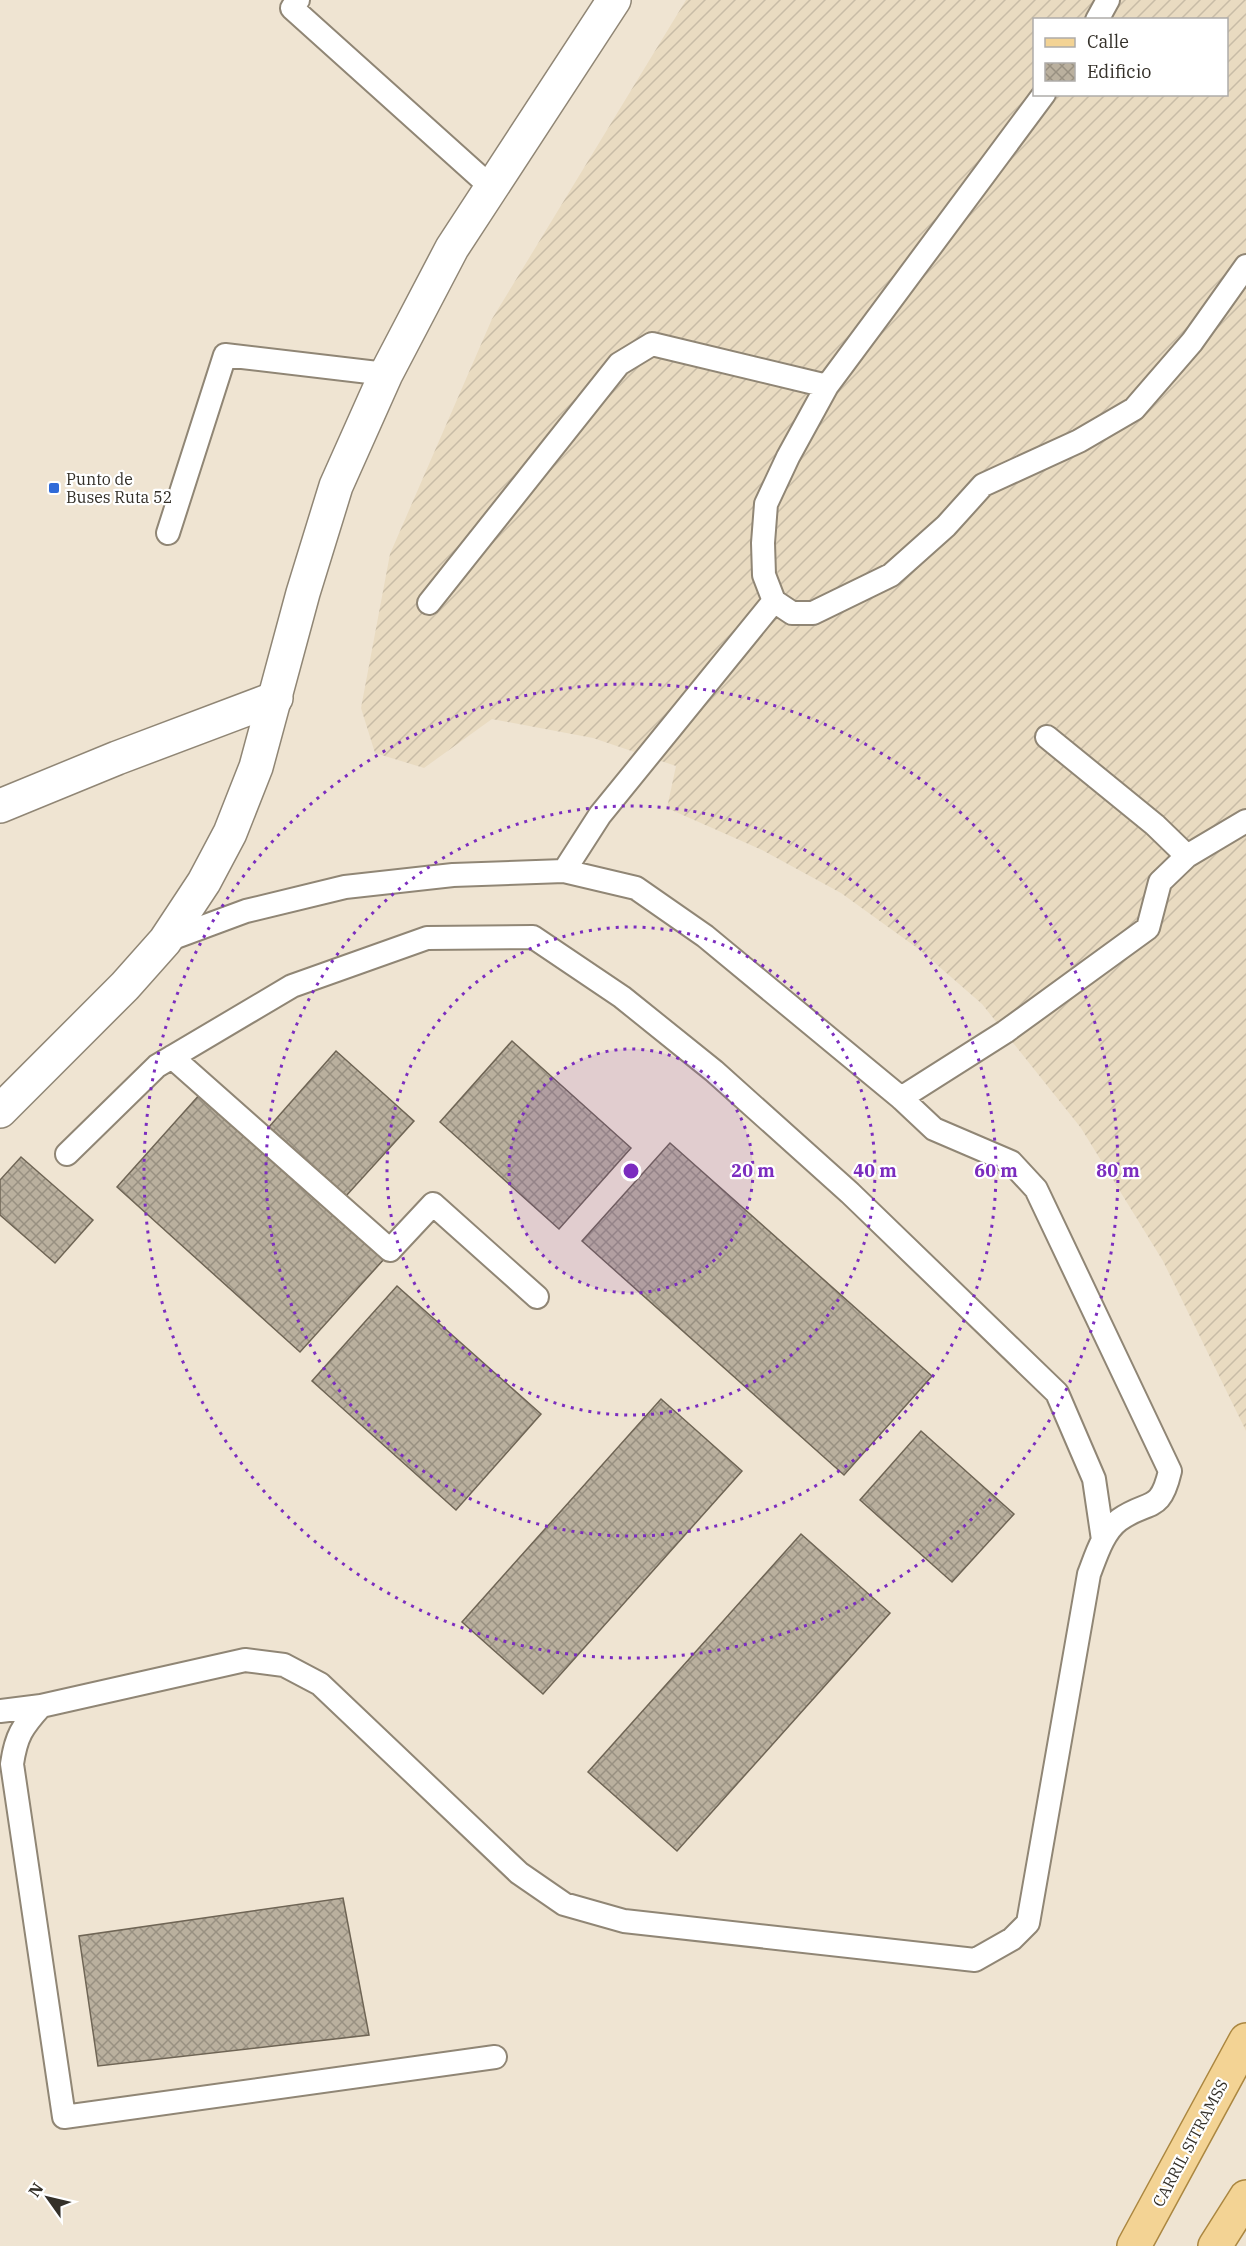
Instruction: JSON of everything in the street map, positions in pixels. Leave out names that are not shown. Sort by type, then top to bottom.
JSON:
[{"type":"main road","name":"CARRIL SITRAMSS","points":[[1134,2246],[1246,2040]]},
{"type":"main road","points":[[1215,2246],[1246,2197]]},
{"type":"street","points":[[0,1111],[125,986],[165,941],[204,882],[230,832],[256,768],[303,593],[336,486],[386,374],[452,248],[614,0]]},
{"type":"street","points":[[0,806],[117,758],[276,698]]},
{"type":"lane","points":[[298,0],[292,8],[491,186]]},
{"type":"lane","points":[[1098,18],[1108,0]]},
{"type":"lane","points":[[1043,96],[827,386],[766,504],[763,543],[764,575],[774,601],[792,613],[813,613],[891,575],[946,526],[983,485],[1079,441],[1134,409],[1192,342],[1246,266]]},
{"type":"lane","points":[[429,603],[619,364],[632,354],[652,344],[827,386]]},
{"type":"lane","points":[[168,533],[225,355],[386,374]]},
{"type":"lane","points":[[564,871],[600,815],[774,601]]},
{"type":"lane","points":[[1047,737],[1155,825],[1187,856]]},
{"type":"lane","points":[[901,1098],[1005,1032],[1148,928],[1160,882],[1187,856],[1246,821]]},
{"type":"lane","points":[[0,1711],[41,1706],[244,1660],[284,1665],[320,1684],[519,1873],[564,1904],[624,1921],[975,1960],[1012,1939],[1028,1923],[1089,1574],[1103,1540],[1118,1520],[1155,1504],[1166,1490],[1170,1471],[1036,1189],[1011,1162],[934,1129],[901,1098],[705,936],[636,888],[564,871],[453,875],[345,887],[246,911],[165,941]]},
{"type":"lane","points":[[67,1154],[157,1066],[292,986],[427,938],[532,937],[622,997],[714,1071],[850,1193],[1057,1393],[1094,1479],[1103,1540]]},
{"type":"lane","points":[[172,1057],[390,1250],[433,1204],[537,1297]]},
{"type":"lane","points":[[41,1706],[16,1738],[12,1764],[64,2117],[495,2057]]},
{"type":"shaded area","points":[[686,0],[1246,0],[1246,1431],[1163,1261],[1081,1128],[982,1004],[920,950],[841,893],[762,850],[667,808],[676,766],[593,738],[492,719],[424,768],[375,753],[361,708],[390,554],[492,319]]},
{"type":"building","points":[[512,1041],[631,1148],[559,1229],[440,1122]]},
{"type":"building","points":[[336,1051],[414,1121],[346,1196],[269,1127]]},
{"type":"building","points":[[201,1093],[385,1258],[300,1352],[117,1187]]},
{"type":"building","points":[[670,1143],[932,1376],[844,1475],[582,1241]]},
{"type":"building","points":[[21,1157],[93,1220],[55,1263],[0,1215],[0,1180]]},
{"type":"building","points":[[397,1286],[541,1414],[456,1510],[312,1381]]},
{"type":"building","points":[[661,1399],[742,1471],[543,1694],[462,1622]]},
{"type":"building","points":[[921,1431],[1014,1514],[952,1582],[860,1500]]},
{"type":"building","points":[[801,1534],[890,1613],[677,1851],[588,1772]]},
{"type":"building","points":[[343,1898],[369,2035],[98,2066],[79,1936]]},
{"type":"place","name":"Punto de Buses Ruta 52","points":[[54,488]]}]
